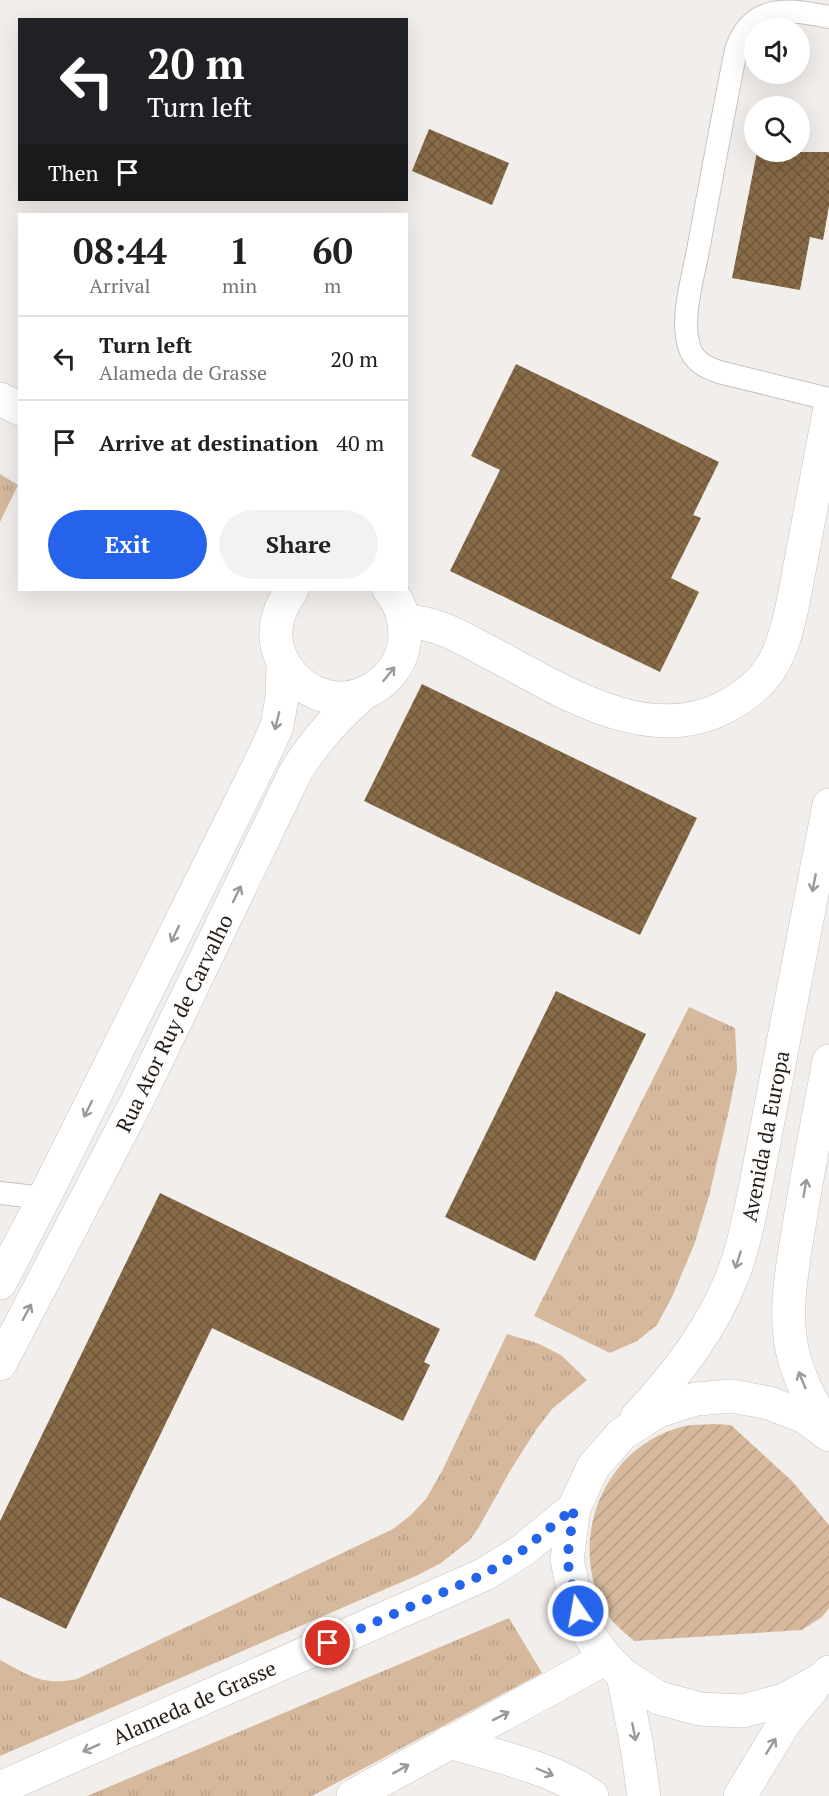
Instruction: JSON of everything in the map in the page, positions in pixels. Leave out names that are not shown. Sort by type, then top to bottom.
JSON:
[{"type":"street","points":[[0,399],[18,408]]},
{"type":"street","points":[[390,591],[399,604],[404,621],[428,624],[454,633],[569,693],[605,709],[642,719],[660,721],[682,721],[707,716],[747,694],[777,660],[792,608],[829,413]]},
{"type":"street","points":[[291,591],[281,607],[276,625],[277,645],[283,663],[293,678],[308,689],[325,697],[344,698],[363,694]]},
{"type":"street","name":"Rua Ator Ruy de Carvalho","points":[[0,1364],[138,1099],[297,771],[328,726],[363,694],[379,686],[392,673],[401,657],[406,639],[404,621]]},
{"type":"street","name":"Rua Ator Ruy de Carvalho","points":[[0,1283],[277,726],[282,697],[283,663]]},
{"type":"street","name":"Avenida da Europa","points":[[622,1434],[653,1401],[695,1347],[716,1311],[734,1272],[754,1194],[829,805]]},
{"type":"street","points":[[829,1061],[794,1252],[789,1323],[796,1366],[829,1434]]},
{"type":"street","points":[[825,1676],[784,1700],[743,1711],[700,1709],[659,1698],[614,1666],[590,1636],[578,1611],[567,1560],[574,1508],[593,1467],[622,1434],[658,1411],[696,1399],[732,1396],[769,1403],[803,1416],[829,1434]]},
{"type":"street","name":"Alameda de Grasse","points":[[0,1788],[485,1574],[523,1550],[574,1508]]},
{"type":"street","points":[[353,1796],[449,1742],[521,1706],[614,1666]]},
{"type":"street","points":[[614,1666],[637,1747],[644,1796]]},
{"type":"street","points":[[740,1796],[785,1722],[804,1697],[825,1676]]},
{"type":"street","points":[[449,1742],[542,1770],[592,1796]]},
{"type":"lane","points":[[829,17],[779,11],[764,16],[750,25],[741,36],[736,50],[708,192],[687,310],[687,330],[689,346],[695,358],[704,367],[829,399]]},
{"type":"lane","points":[[0,1193],[44,1198]]},
{"type":"green space","points":[[0,474],[18,485],[0,522]]},
{"type":"green space","points":[[689,1007],[735,1028],[737,1070],[729,1110],[709,1196],[694,1245],[672,1297],[657,1325],[637,1341],[610,1353],[534,1316]]},
{"type":"green space","points":[[507,1334],[537,1343],[561,1355],[587,1380],[552,1409],[536,1430],[470,1540],[441,1563],[418,1575],[0,1756],[0,1660],[28,1675],[45,1680],[77,1679],[393,1529],[411,1515],[426,1499],[442,1471]]},
{"type":"green space","points":[[731,1425],[792,1481],[829,1525],[829,1608],[822,1617],[802,1630],[634,1641],[606,1612],[594,1584],[590,1555],[592,1527],[600,1499],[614,1474],[633,1453],[657,1436],[685,1426]]},
{"type":"green space","points":[[509,1618],[542,1673],[312,1796],[87,1796]]},
{"type":"building","points":[[429,129],[509,163],[492,205],[412,171]]},
{"type":"building","points":[[810,152],[829,152],[829,206],[823,240],[810,237],[800,290],[732,278],[755,162],[810,162]]},
{"type":"building","points":[[516,364],[719,462],[693,515],[701,518],[671,578],[699,592],[660,672],[450,571],[500,470],[471,456]]},
{"type":"building","points":[[422,684],[697,818],[640,935],[364,801]]},
{"type":"building","points":[[556,991],[646,1034],[535,1261],[445,1217]]},
{"type":"building","points":[[160,1193],[440,1329],[424,1362],[430,1365],[403,1421],[212,1328],[66,1629],[0,1597],[0,1521]]},
{"type":"route","points":[[328,1643],[485,1574],[523,1550],[574,1508],[567,1560],[578,1611]]}]
